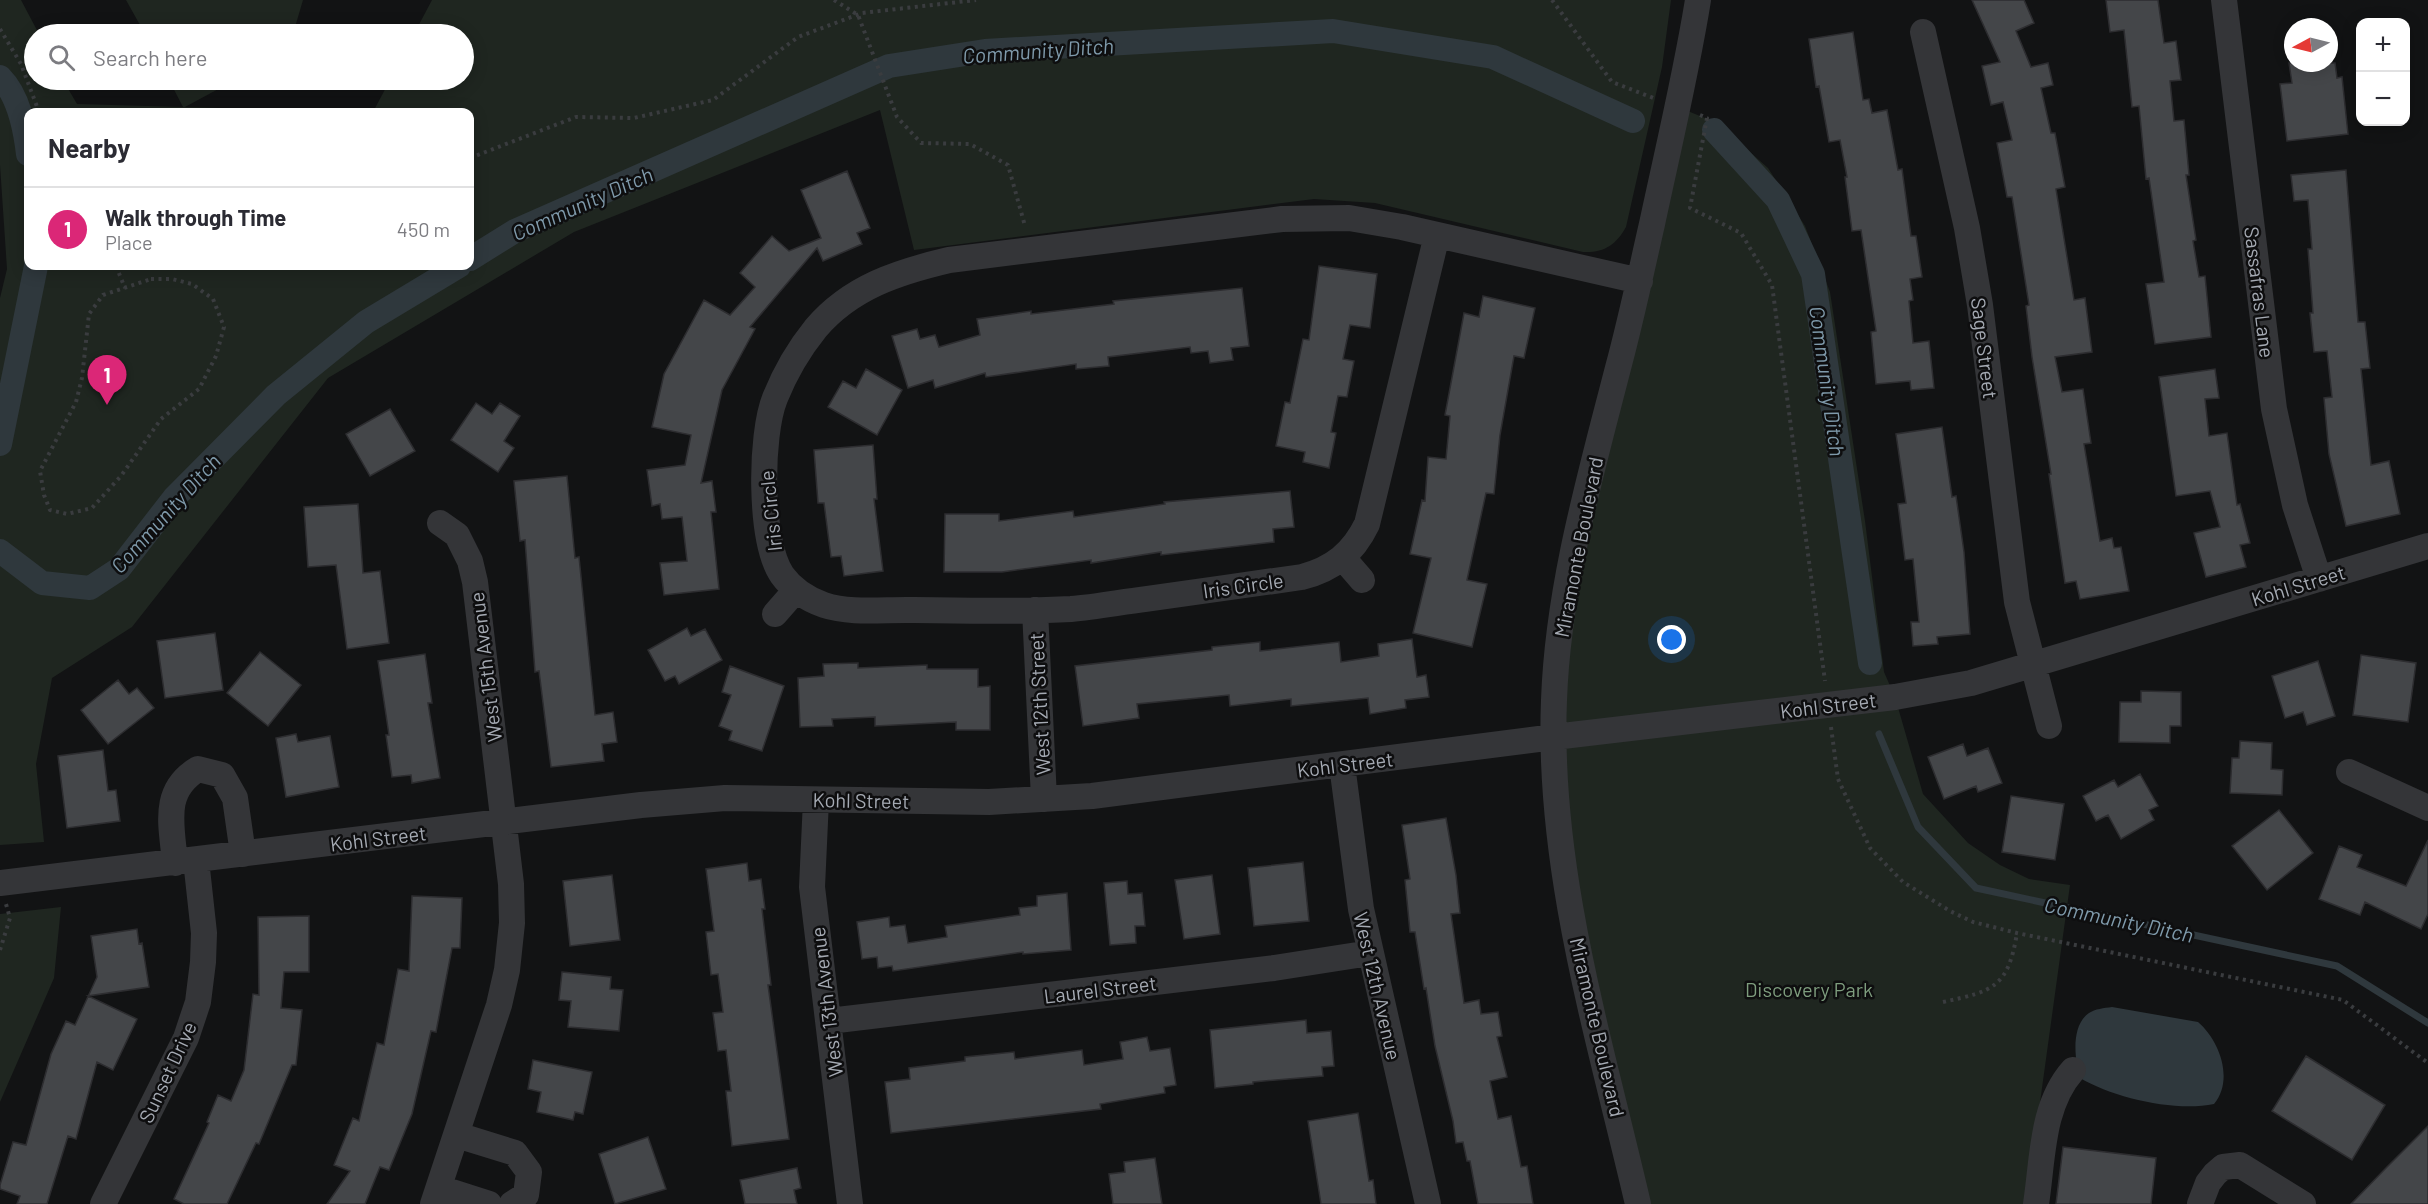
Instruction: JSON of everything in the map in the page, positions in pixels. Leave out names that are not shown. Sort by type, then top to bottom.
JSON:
[{"type":"street","name":"Miramonte Boulevard","points":[[1638,1204],[1588,990],[1565,873],[1558,824],[1554,699],[1563,604],[1591,473],[1640,281],[1678,107],[1698,0]]},
{"type":"street","name":"Sassafras Lane","points":[[2224,0],[2274,409],[2295,505],[2319,579]]},
{"type":"street","name":"Sage Street","points":[[1923,32],[1967,228],[1980,305],[2017,602],[2049,726]]},
{"type":"street","name":"Iris Circle","points":[[1437,235],[1367,524],[1361,537],[1343,558],[1320,572],[1302,577],[1072,609],[996,612],[854,609],[825,605],[796,590],[782,574],[772,553],[765,499],[764,446],[774,399],[789,368],[815,329],[847,300],[872,284],[906,270],[949,260],[1282,219],[1349,218],[1437,235],[1640,281]]},
{"type":"street","name":"West 15th Avenue","points":[[440,523],[457,535],[470,561],[475,582],[504,822]]},
{"type":"street","name":"Kohl Street","points":[[0,883],[641,805],[725,798],[989,802],[1092,796],[1554,737],[1895,697],[1971,683],[2428,546]]},
{"type":"street","points":[[1343,558],[1362,580]]},
{"type":"street","points":[[775,614],[796,590]]},
{"type":"street","name":"West 12th Street","points":[[1035,610],[1044,799]]},
{"type":"street","name":"West 12th Avenue","points":[[1342,765],[1361,909],[1428,1204]]},
{"type":"street","points":[[186,862],[171,812],[174,794],[185,777],[198,769],[222,775],[235,798],[243,854]]},
{"type":"street","points":[[2349,772],[2428,808]]},
{"type":"street","name":"West 13th Avenue","points":[[816,800],[813,887],[850,1204]]},
{"type":"street","points":[[489,1204],[436,1196],[496,1017],[507,970],[512,923],[511,884],[504,822]]},
{"type":"street","name":"Sunset Drive","points":[[103,1204],[186,1038],[198,1002],[204,933],[186,862]]},
{"type":"street","name":"Laurel Street","points":[[829,1021],[1262,969],[1370,953]]},
{"type":"street","points":[[2036,1204],[2042,1156],[2054,1099],[2063,1081],[2073,1070]]},
{"type":"street","points":[[457,1135],[515,1153],[529,1172],[526,1195],[512,1204]]},
{"type":"street","points":[[2200,1204],[2208,1183],[2215,1174],[2223,1167],[2240,1165],[2303,1204]]},
{"type":"path","points":[[834,0],[858,15],[897,117],[921,143],[970,144],[1008,165],[1031,250]]},
{"type":"path","points":[[474,156],[576,117],[634,118],[713,100],[798,36],[858,15],[976,0]]},
{"type":"path","points":[[1552,0],[1612,82],[1707,118]]},
{"type":"path","points":[[0,29],[24,72]]},
{"type":"path","points":[[31,90],[38,108]]},
{"type":"path","points":[[117,270],[124,288]]},
{"type":"path","points":[[151,279],[172,279],[192,284],[213,298],[224,327],[216,356],[199,389],[161,419],[121,476],[92,508],[67,514],[50,510],[44,495],[40,471],[76,402],[82,378],[89,314],[103,295],[124,288],[151,279]]},
{"type":"path","points":[[0,883],[10,918],[0,950]]},
{"type":"path","points":[[1943,1002],[1977,994],[1995,986],[2008,966],[2017,933]]},
{"type":"green space","points":[[0,0],[21,0],[34,24],[24,24],[24,90],[69,90],[77,104],[183,107],[174,90],[216,90],[185,107],[221,108],[24,108],[24,270],[474,270],[474,108],[375,108],[385,90],[474,90],[474,24],[419,24],[432,0],[1671,0],[1662,67],[1626,227],[1614,243],[1597,251],[1583,252],[1375,203],[1314,199],[914,250],[880,110],[574,232],[328,378],[132,627],[52,678],[36,764],[44,842],[0,845],[0,298],[7,269],[0,165]]},
{"type":"green space","points":[[126,0],[303,0],[296,24],[139,24]]},
{"type":"green space","name":"Discovery Park","points":[[1678,107],[1717,123],[1768,168],[1805,226],[1830,292],[1865,521],[1884,672],[1895,697],[1923,794],[1968,843],[2000,865],[2029,879],[2070,885],[2026,1204],[1638,1204],[1588,990],[1554,699]]},
{"type":"green space","points":[[61,907],[54,978],[0,1102],[0,914]]},
{"type":"shaded area","points":[[2112,1007],[2198,1022],[2213,1039],[2222,1061],[2223,1084],[2214,1104],[2181,1106],[2145,1102],[2110,1092],[2080,1078],[2076,1053],[2076,1035],[2079,1026],[2089,1013]]},
{"type":"building","points":[[1972,0],[2024,0],[2034,23],[2016,31],[2031,67],[2048,63],[2053,85],[2041,88],[2051,133],[2055,133],[2065,187],[2056,189],[2074,300],[2085,298],[2092,352],[2055,357],[2062,392],[2083,389],[2091,443],[2084,444],[2100,541],[2112,538],[2114,548],[2121,547],[2129,591],[2080,599],[2076,581],[2065,583],[2049,474],[2051,474],[2032,357],[2026,306],[2029,305],[2012,197],[2007,197],[1997,143],[2012,140],[2003,102],[1991,105],[1982,66],[2000,62]]},
{"type":"building","points":[[2106,0],[2158,0],[2164,43],[2176,41],[2181,80],[2170,81],[2174,121],[2184,120],[2189,175],[2186,175],[2196,240],[2193,241],[2199,277],[2205,276],[2211,337],[2155,344],[2146,284],[2164,282],[2149,178],[2146,179],[2139,106],[2132,107],[2124,30],[2110,32]]},
{"type":"building","points":[[1853,32],[1863,100],[1869,99],[1872,113],[1887,110],[1898,170],[1902,169],[1911,236],[1916,236],[1922,277],[1910,279],[1913,300],[1909,301],[1913,343],[1929,341],[1934,388],[1911,390],[1910,381],[1876,384],[1871,332],[1876,331],[1861,230],[1852,231],[1845,177],[1847,177],[1840,140],[1829,142],[1819,86],[1816,87],[1809,39]]},
{"type":"building","points":[[2290,72],[2336,72],[2337,78],[2342,77],[2348,134],[2287,141],[2280,84],[2292,83]]},
{"type":"building","points":[[2346,170],[2358,322],[2365,322],[2370,368],[2361,369],[2371,465],[2389,461],[2400,514],[2346,526],[2329,454],[2324,398],[2332,397],[2327,351],[2314,352],[2310,313],[2313,313],[2308,249],[2312,249],[2308,200],[2294,201],[2291,175]]},
{"type":"building","points":[[847,171],[870,228],[857,233],[862,244],[823,261],[817,248],[750,327],[755,329],[722,390],[701,483],[712,481],[716,512],[711,512],[719,589],[664,595],[660,563],[687,561],[682,517],[662,519],[660,504],[652,506],[647,470],[685,465],[691,435],[652,427],[664,374],[704,300],[730,315],[755,287],[740,273],[772,236],[789,251],[821,238],[801,190]]},
{"type":"building","points":[[1319,266],[1377,274],[1370,328],[1350,325],[1343,359],[1354,361],[1347,397],[1338,396],[1331,432],[1336,433],[1329,468],[1303,462],[1305,452],[1276,446],[1285,402],[1290,403],[1303,339],[1309,340]]},
{"type":"building","points":[[1242,288],[1249,346],[1231,348],[1233,360],[1210,363],[1208,351],[1191,353],[1190,347],[1108,357],[1109,366],[1076,369],[1076,364],[986,377],[985,373],[935,388],[933,380],[908,388],[892,336],[917,329],[920,339],[935,335],[939,347],[980,335],[977,319],[1031,311],[1031,314],[1114,304],[1113,301]]},
{"type":"building","points":[[1483,296],[1535,308],[1524,358],[1514,356],[1500,435],[1494,494],[1486,493],[1467,580],[1487,584],[1472,647],[1413,633],[1431,558],[1410,554],[1422,500],[1425,501],[1428,457],[1446,459],[1450,416],[1445,415],[1464,313],[1479,317]]},
{"type":"building","points":[[866,369],[902,390],[877,435],[828,407],[843,381],[856,388]]},
{"type":"building","points":[[2215,369],[2219,398],[2205,399],[2209,436],[2227,433],[2237,505],[2240,504],[2250,543],[2240,545],[2246,567],[2206,577],[2194,533],[2220,527],[2210,491],[2176,496],[2159,377]]},
{"type":"building","points":[[476,403],[492,414],[500,403],[520,416],[504,441],[514,448],[498,472],[451,440]]},
{"type":"building","points":[[390,409],[415,451],[370,476],[346,434]]},
{"type":"building","points":[[1942,427],[1952,497],[1956,496],[1964,552],[1970,634],[1937,637],[1938,644],[1913,646],[1911,622],[1919,622],[1913,559],[1905,560],[1898,504],[1906,503],[1896,434]]},
{"type":"building","points":[[873,445],[877,499],[874,499],[883,571],[844,576],[841,556],[831,557],[824,503],[818,503],[814,450]]},
{"type":"building","points":[[567,476],[575,558],[579,557],[595,715],[613,712],[617,742],[602,744],[604,761],[551,767],[539,671],[535,672],[525,540],[520,541],[514,481]]},
{"type":"building","points":[[1290,491],[1294,527],[1273,529],[1274,542],[1161,555],[1161,552],[1091,563],[1091,560],[1002,572],[944,572],[945,514],[999,514],[999,521],[1073,511],[1074,517],[1165,504],[1164,502]]},
{"type":"building","points":[[358,504],[363,573],[380,571],[389,643],[347,649],[336,565],[308,567],[304,507]]},
{"type":"building","points":[[687,628],[691,636],[705,629],[722,660],[679,684],[675,676],[665,681],[648,650]]},
{"type":"building","points":[[215,633],[223,690],[165,698],[157,641]]},
{"type":"building","points":[[1412,639],[1417,677],[1426,675],[1429,697],[1405,700],[1406,708],[1370,714],[1368,698],[1291,706],[1291,699],[1230,706],[1229,695],[1137,704],[1139,718],[1083,726],[1075,666],[1260,642],[1260,651],[1339,642],[1341,662],[1379,656],[1378,644]]},
{"type":"building","points":[[260,652],[301,685],[268,726],[227,693]]},
{"type":"building","points":[[425,654],[432,703],[428,703],[440,778],[412,783],[411,775],[392,777],[386,735],[389,735],[378,661]]},
{"type":"building","points":[[2361,655],[2416,663],[2408,722],[2353,715]]},
{"type":"building","points":[[2318,661],[2335,716],[2307,725],[2303,712],[2285,718],[2272,676]]},
{"type":"building","points":[[858,663],[858,668],[927,665],[927,669],[978,669],[978,687],[990,686],[990,730],[956,730],[956,722],[875,726],[875,717],[832,719],[833,726],[800,727],[798,678],[824,676],[823,664]]},
{"type":"building","points":[[730,666],[784,686],[762,751],[729,740],[732,731],[719,726],[731,695],[722,692]]},
{"type":"building","points":[[118,680],[129,694],[137,688],[154,708],[108,744],[81,710]]},
{"type":"building","points":[[2141,691],[2181,692],[2181,726],[2170,726],[2170,743],[2119,742],[2120,702],[2141,702]]},
{"type":"building","points":[[296,734],[298,742],[330,736],[339,787],[286,797],[276,738]]},
{"type":"building","points":[[2240,741],[2272,743],[2271,769],[2283,770],[2282,795],[2230,793],[2232,758],[2239,758]]},
{"type":"building","points":[[1963,744],[1967,756],[1988,748],[2002,783],[1978,792],[1976,786],[1944,799],[1928,757]]},
{"type":"building","points":[[103,750],[108,791],[116,790],[120,821],[67,828],[58,756]]},
{"type":"building","points":[[2140,774],[2158,806],[2149,810],[2154,820],[2121,839],[2108,815],[2096,821],[2083,796],[2114,780],[2118,787]]},
{"type":"building","points":[[2011,796],[2064,804],[2055,860],[2002,852]]},
{"type":"building","points":[[2279,810],[2313,853],[2267,890],[2232,846]]},
{"type":"building","points":[[1446,818],[1460,913],[1451,914],[1464,1003],[1479,1000],[1481,1014],[1498,1012],[1502,1036],[1497,1037],[1507,1077],[1490,1081],[1498,1119],[1511,1116],[1521,1167],[1527,1166],[1533,1204],[1478,1204],[1470,1161],[1467,1161],[1463,1142],[1456,1143],[1435,1046],[1415,932],[1410,932],[1405,880],[1410,879],[1402,825]]},
{"type":"building","points":[[2428,840],[2428,914],[2421,929],[2365,902],[2360,915],[2319,899],[2339,846],[2362,855],[2357,867],[2406,886]]},
{"type":"building","points":[[1303,862],[1309,921],[1254,926],[1248,868]]},
{"type":"building","points":[[747,863],[749,881],[761,879],[765,909],[762,909],[771,985],[768,985],[789,1139],[732,1146],[726,1091],[731,1091],[726,1050],[718,1051],[713,1013],[723,1012],[718,974],[711,975],[706,932],[714,931],[706,869]]},
{"type":"building","points":[[612,875],[620,940],[570,946],[563,881]]},
{"type":"building","points":[[1212,875],[1220,934],[1184,939],[1175,880]]},
{"type":"building","points":[[1127,881],[1128,894],[1142,893],[1145,926],[1135,926],[1136,943],[1110,945],[1104,883]]},
{"type":"building","points":[[1067,893],[1071,950],[1023,954],[1023,952],[893,971],[892,966],[878,968],[877,957],[862,959],[857,922],[889,917],[890,927],[905,925],[908,943],[947,937],[945,926],[1020,915],[1019,908],[1037,906],[1037,896]]},
{"type":"building","points":[[412,896],[462,898],[460,948],[452,948],[436,1032],[431,1031],[412,1114],[389,1170],[380,1167],[365,1204],[327,1204],[350,1171],[334,1165],[353,1118],[359,1121],[377,1043],[384,1045],[398,969],[409,971]]},
{"type":"building","points":[[309,916],[309,972],[284,972],[281,1008],[302,1010],[296,1065],[292,1065],[259,1144],[256,1143],[227,1204],[184,1204],[174,1199],[209,1123],[207,1122],[218,1095],[231,1101],[244,1070],[253,994],[259,995],[258,917]]},
{"type":"building","points":[[137,929],[139,944],[142,943],[149,987],[88,996],[97,977],[91,936]]},
{"type":"building","points":[[562,972],[611,977],[610,989],[623,990],[619,1031],[568,1027],[571,1001],[559,1000]]},
{"type":"building","points":[[88,996],[137,1019],[113,1070],[97,1062],[76,1139],[68,1136],[47,1204],[17,1204],[20,1196],[0,1189],[13,1142],[26,1145],[51,1054],[66,1021],[75,1025]]},
{"type":"building","points":[[1306,1020],[1307,1033],[1331,1031],[1334,1066],[1322,1067],[1323,1076],[1215,1088],[1210,1030]]},
{"type":"building","points":[[1147,1037],[1150,1051],[1170,1048],[1176,1085],[1164,1087],[1165,1093],[1100,1104],[1101,1109],[891,1133],[885,1082],[910,1079],[909,1068],[965,1061],[965,1057],[1014,1052],[1015,1059],[1082,1050],[1084,1065],[1123,1059],[1120,1042]]},
{"type":"building","points":[[2306,1056],[2385,1105],[2352,1160],[2272,1111]]},
{"type":"building","points":[[533,1060],[592,1072],[583,1114],[575,1112],[573,1120],[537,1112],[541,1092],[528,1089]]},
{"type":"building","points":[[1358,1113],[1369,1181],[1373,1180],[1376,1204],[1321,1204],[1308,1121]]},
{"type":"building","points":[[2428,1126],[2428,1204],[2351,1204],[2386,1168]]},
{"type":"building","points":[[648,1137],[666,1189],[615,1204],[599,1154]]},
{"type":"building","points":[[2063,1147],[2156,1158],[2151,1204],[2056,1204]]},
{"type":"building","points":[[1155,1158],[1162,1204],[1113,1204],[1109,1174],[1125,1172],[1124,1162]]},
{"type":"building","points":[[797,1168],[801,1188],[794,1190],[797,1204],[745,1204],[740,1180]]},
{"type":"waterway","name":"Community Ditch","points":[[474,257],[515,231],[889,66],[985,51],[1333,31],[1493,57],[1633,121]]},
{"type":"waterway","name":"Community Ditch","points":[[0,77],[12,93],[24,129]]},
{"type":"waterway","name":"Community Ditch","points":[[1714,130],[1778,200],[1813,274],[1870,663]]},
{"type":"waterway","name":"Community Ditch","points":[[0,444],[35,270]]},
{"type":"waterway","name":"Community Ditch","points":[[0,551],[42,583],[90,588],[119,569],[174,498],[276,395],[366,322],[452,270]]},
{"type":"waterway","name":"Community Ditch","points":[[1879,734],[1918,827],[1976,888],[2337,966],[2428,1023]]},
{"type":"place","name":"Walk through Time","points":[[107,405]]}]
